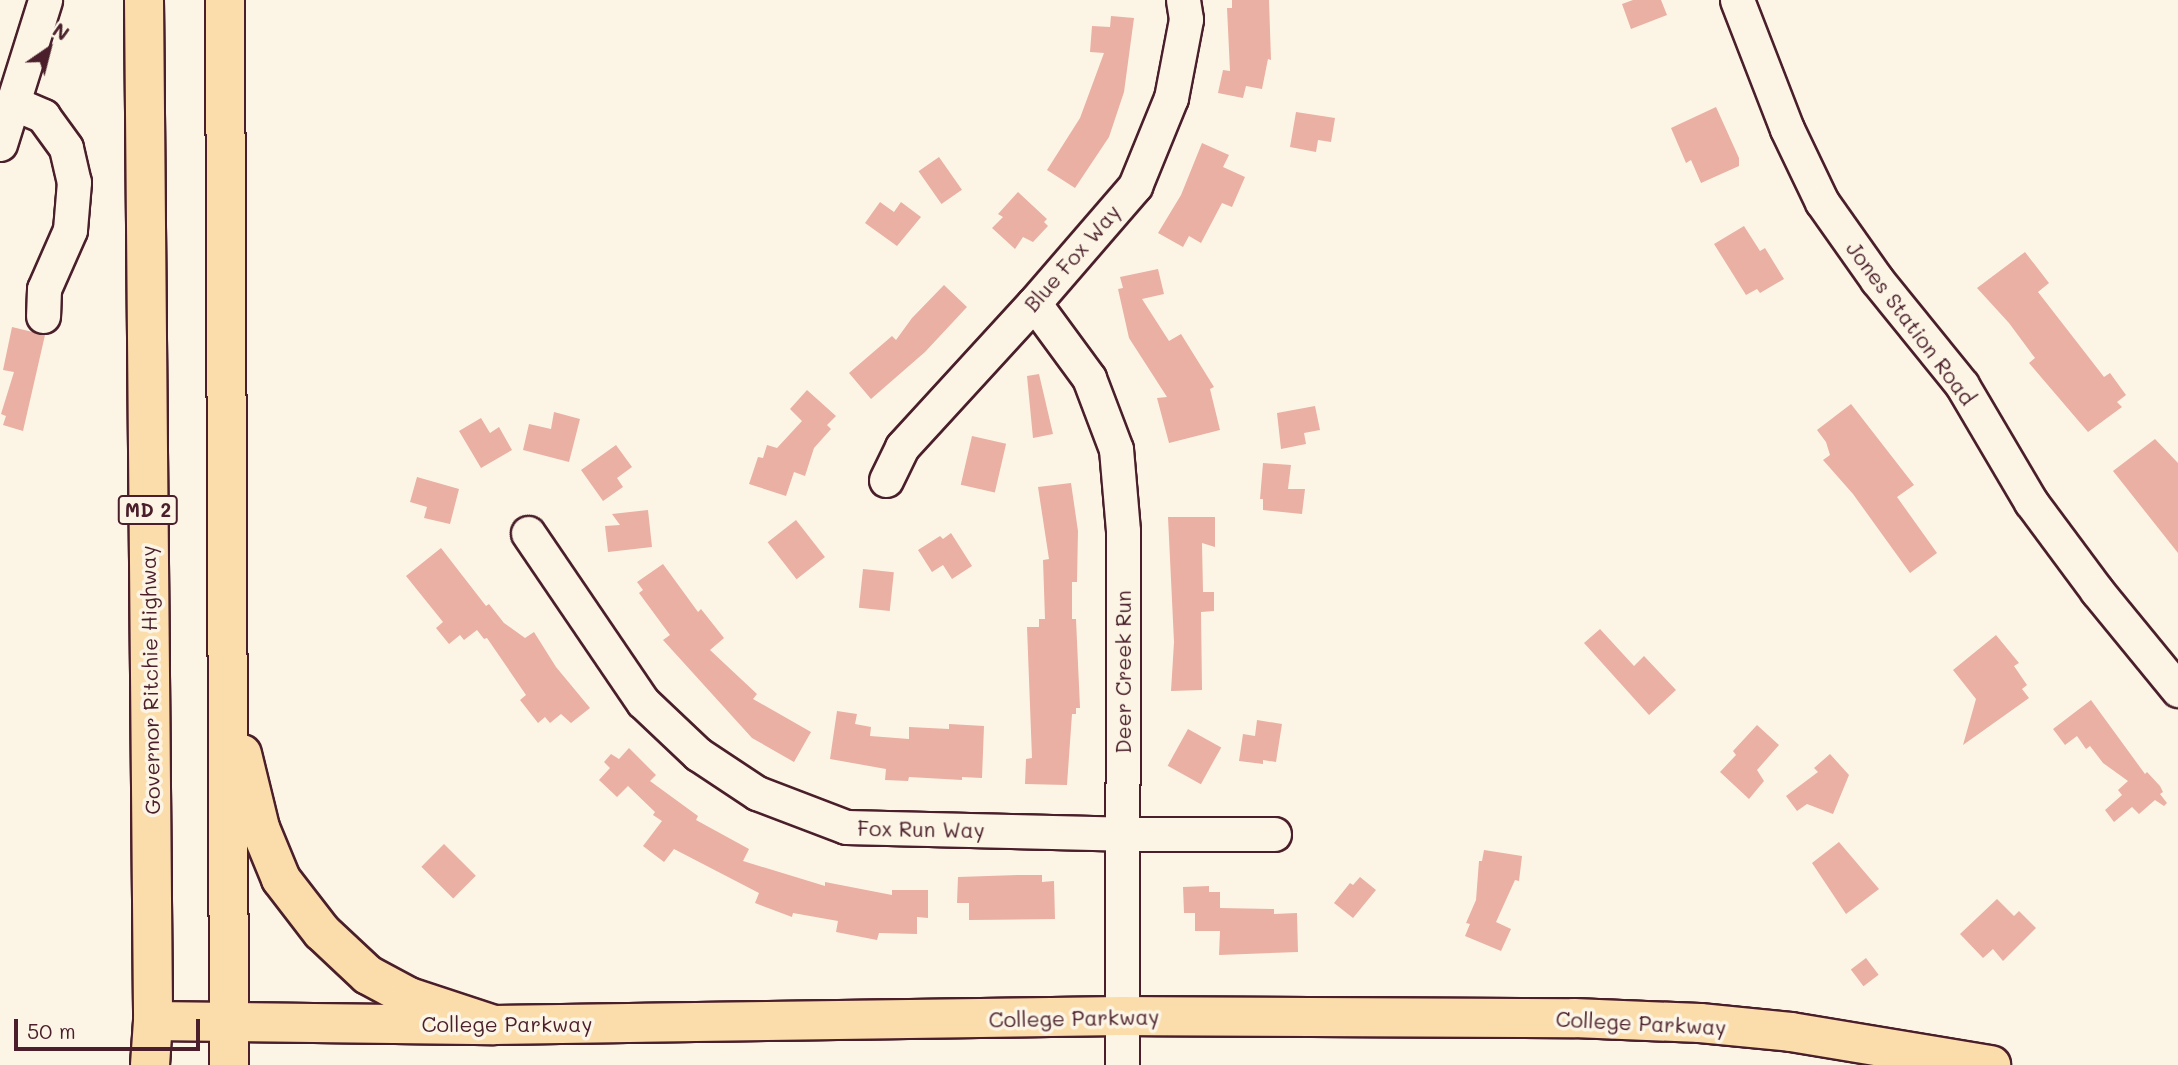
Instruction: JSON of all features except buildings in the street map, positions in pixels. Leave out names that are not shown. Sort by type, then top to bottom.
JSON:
[{"type":"main road","name":"Governor Ritchie Highway","points":[[144,0],[153,1021],[150,1065]]},
{"type":"main road","points":[[225,0],[229,1065]]},
{"type":"main road","points":[[227,695],[260,828],[281,879],[304,912],[368,975],[409,996],[494,1026]]},
{"type":"main road","name":"College Parkway","points":[[153,1021],[494,1026],[1122,1017],[1574,1018],[1700,1023],[1804,1034],[1991,1065]]},
{"type":"street","points":[[0,144],[45,0]]},
{"type":"street","name":"Blue Fox Way","points":[[886,480],[902,447],[1034,303],[1135,186],[1171,98],[1186,19],[1183,0]]},
{"type":"street","name":"Jones Station Road","points":[[1737,0],[1787,129],[1822,202],[1877,279],[1962,385],[2031,502],[2097,592],[2178,690]]},
{"type":"street","points":[[13,103],[43,116],[66,148],[74,182],[70,230],[44,289],[43,316]]},
{"type":"street","name":"Deer Creek Run","points":[[1034,303],[1089,378],[1116,449],[1123,531],[1122,1065]]},
{"type":"street","name":"Fox Run Way","points":[[528,533],[643,702],[698,754],[757,793],[846,827],[1124,834],[1274,834]]}]
